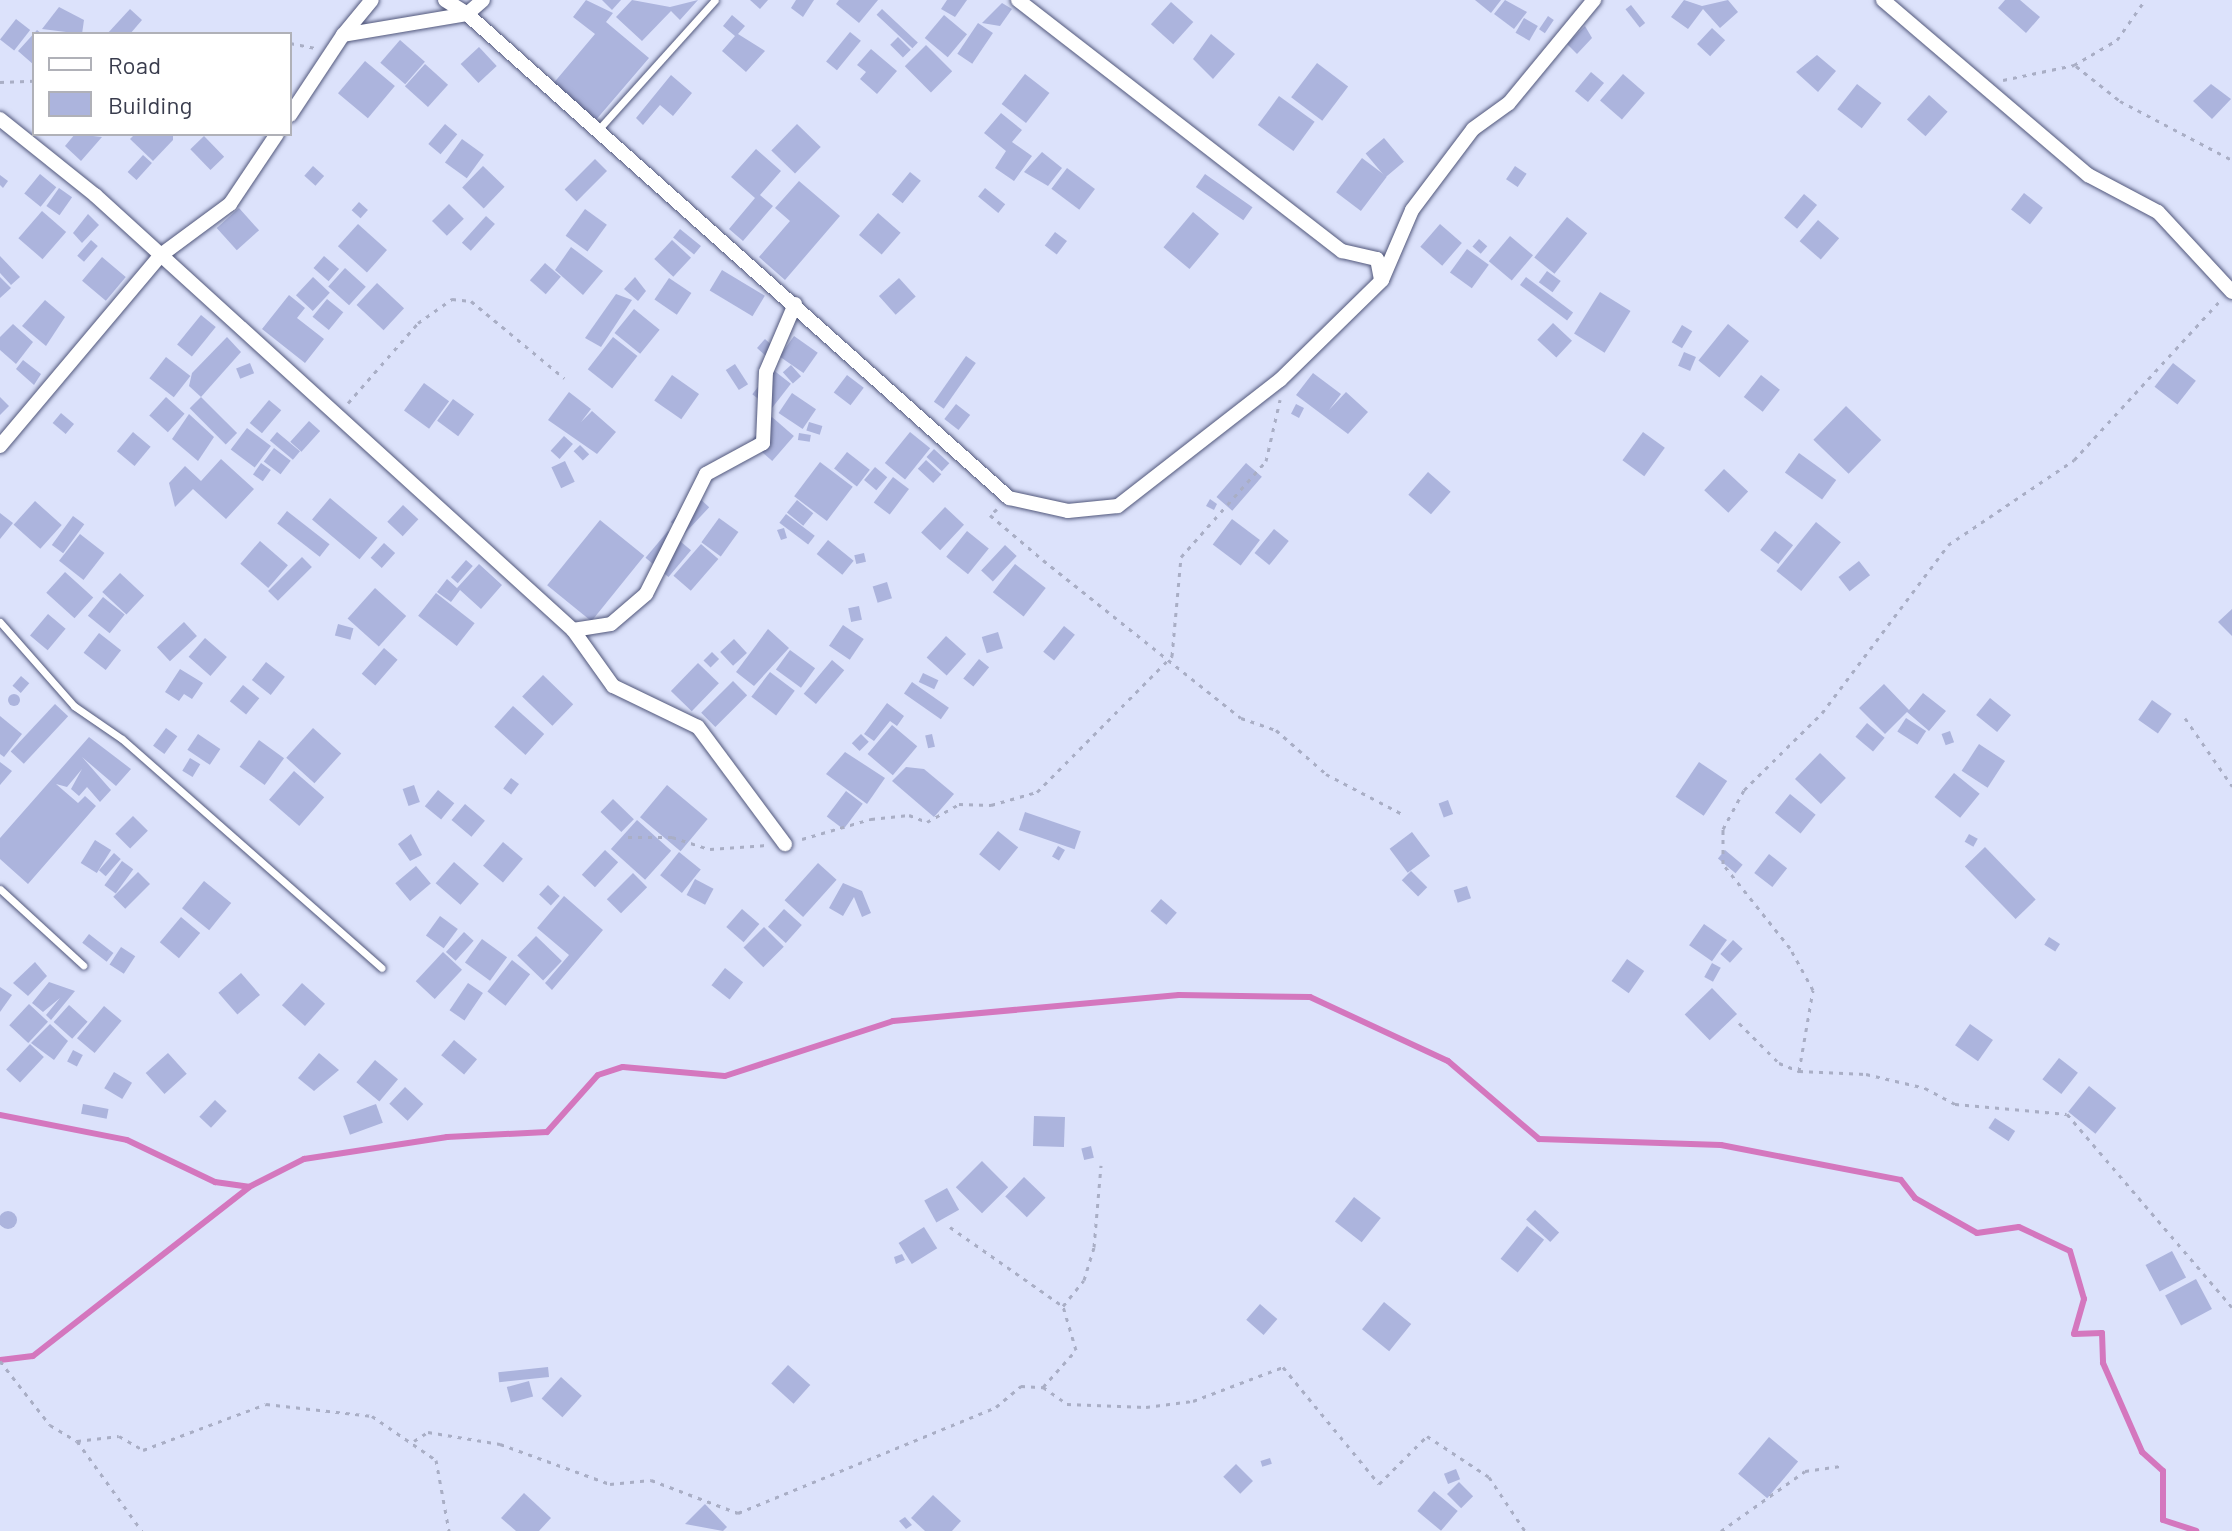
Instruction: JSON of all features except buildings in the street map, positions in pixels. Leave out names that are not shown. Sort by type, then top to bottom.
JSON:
[{"type":"street","points":[[292,112],[343,35],[372,0]]},
{"type":"street","points":[[445,0],[467,14],[734,257],[795,304],[1009,498],[1068,511],[1118,506],[1280,380],[1382,280],[1412,210],[1473,129],[1509,103],[1594,0]]},
{"type":"street","points":[[343,35],[467,14],[483,0]]},
{"type":"street","points":[[1018,0],[1342,251],[1377,259],[1382,280]]},
{"type":"street","points":[[1883,0],[2088,175],[2148,204],[2231,291]]},
{"type":"street","points":[[0,119],[161,255],[334,417],[573,630],[613,686],[698,727],[785,844]]},
{"type":"street","points":[[0,446],[161,255],[230,204],[276,136]]},
{"type":"street","points":[[573,630],[611,624],[646,594],[706,474],[763,443],[766,372],[795,304]]},
{"type":"lane","points":[[597,131],[715,0]]},
{"type":"lane","points":[[0,622],[74,706],[122,739],[382,968]]},
{"type":"lane","points":[[0,889],[83,965]]},
{"type":"path","points":[[1984,87],[2035,68],[2074,65],[2117,40],[2145,0]]},
{"type":"path","points":[[292,43],[332,51]]},
{"type":"path","points":[[2074,65],[2120,101],[2232,160]]},
{"type":"path","points":[[0,82],[32,81]]},
{"type":"path","points":[[1799,1071],[1813,990],[1790,948],[1723,864],[1723,829],[1744,790],[1822,713],[1948,545],[2074,460],[2231,291]]},
{"type":"path","points":[[334,417],[418,323],[452,299],[471,301],[564,378]]},
{"type":"path","points":[[628,837],[672,837],[710,849],[785,844],[871,819],[909,815],[927,822],[959,804],[991,805],[1037,792],[1172,656],[1181,557],[1266,461],[1280,380]]},
{"type":"path","points":[[1009,498],[990,515],[1086,597],[1172,656],[1241,718],[1276,730],[1326,774],[1404,815]]},
{"type":"path","points":[[2185,718],[2232,786]]},
{"type":"path","points":[[1739,1023],[1779,1063],[1799,1071],[1866,1074],[1925,1088],[1955,1104],[2067,1114],[2232,1307]]},
{"type":"path","points":[[1063,1306],[1084,1280],[1094,1247],[1101,1165]]},
{"type":"path","points":[[950,1227],[1063,1306],[1076,1350],[1043,1387]]},
{"type":"path","points":[[0,1361],[50,1425],[77,1441],[142,1531]]},
{"type":"path","points":[[414,1441],[428,1432],[500,1444],[610,1484],[651,1480],[738,1513],[996,1407],[1021,1386],[1043,1387],[1067,1404],[1146,1407],[1193,1401],[1283,1367],[1379,1484],[1427,1436],[1489,1477],[1525,1531]]},
{"type":"path","points":[[77,1441],[119,1436],[143,1450],[266,1404],[372,1416],[414,1441],[436,1460],[449,1531]]},
{"type":"path","points":[[1721,1531],[1805,1471],[1841,1466]]},
{"type":"waterway","points":[[0,1360],[33,1356],[249,1187],[304,1159],[447,1137],[547,1132],[598,1075],[623,1067],[725,1076],[893,1021],[1179,995],[1310,997],[1448,1061],[1539,1139],[1721,1145],[1901,1180],[1915,1198],[1977,1233],[2019,1227],[2070,1251],[2084,1299],[2074,1334],[2102,1333],[2103,1363],[2142,1452],[2163,1471],[2163,1520],[2196,1531]]},
{"type":"waterway","points":[[0,1115],[127,1140],[215,1182],[249,1187]]}]
